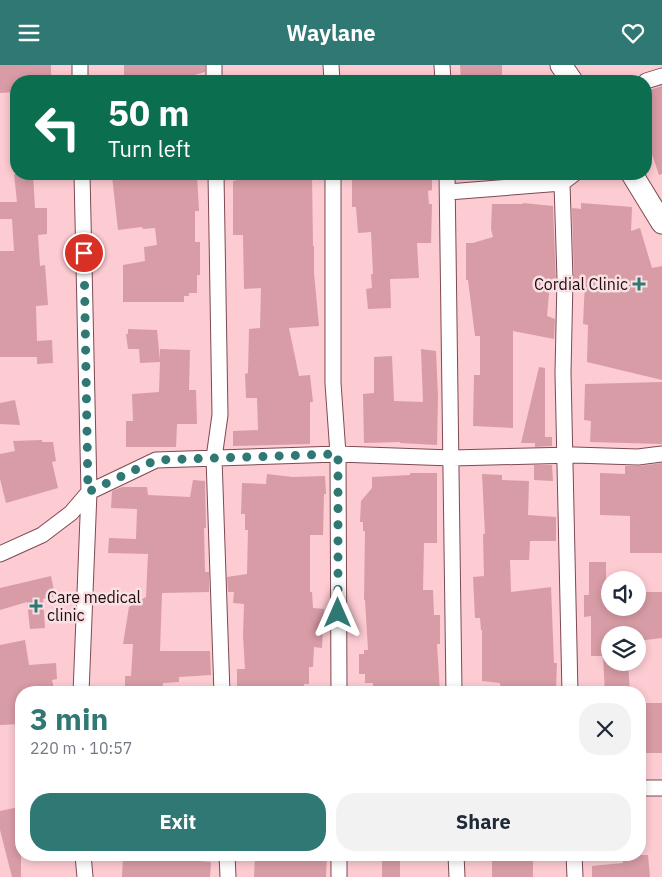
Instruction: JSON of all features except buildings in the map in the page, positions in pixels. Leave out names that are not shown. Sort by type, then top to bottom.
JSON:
[{"type":"main road","points":[[636,180],[662,223]]},
{"type":"street","points":[[80,686],[88,492],[82,180]]},
{"type":"street","points":[[216,180],[220,415],[214,458],[222,686]]},
{"type":"street","points":[[333,180],[333,383],[338,454],[338,686]]},
{"type":"street","points":[[448,180],[454,686]]},
{"type":"street","points":[[448,191],[562,183],[566,180]]},
{"type":"street","points":[[562,183],[566,279],[564,455],[570,686]]},
{"type":"street","points":[[0,554],[42,535],[71,513],[88,492],[156,460],[338,454],[452,458],[564,455],[638,457],[662,454]]},
{"type":"street","points":[[646,788],[662,788]]},
{"type":"street","points":[[84,861],[85,877]]},
{"type":"street","points":[[227,861],[228,877]]},
{"type":"street","points":[[339,861],[339,877]]},
{"type":"street","points":[[456,861],[457,877]]},
{"type":"street","points":[[574,861],[575,877]]},
{"type":"place","name":"Cordial Clinic","points":[[639,284]]},
{"type":"place","name":"Care medical clinic","points":[[36,606]]},
{"type":"route","points":[[84,253],[88,492],[156,460],[338,454],[338,613]]}]
